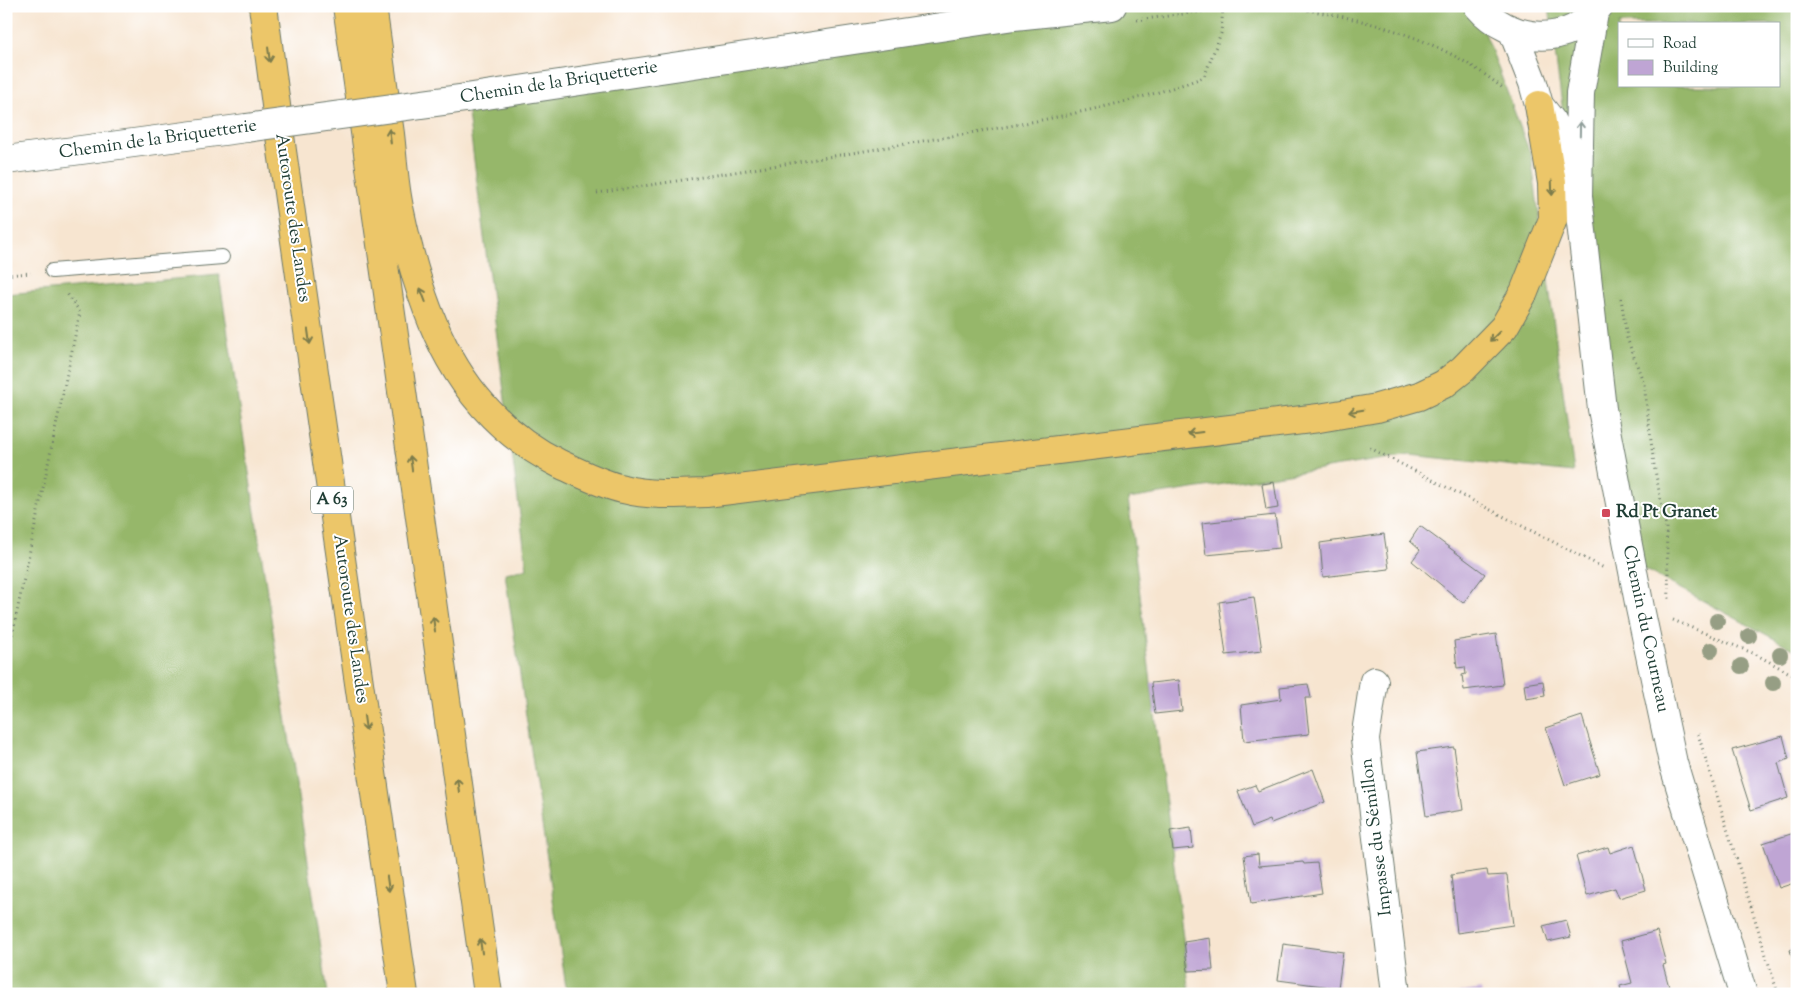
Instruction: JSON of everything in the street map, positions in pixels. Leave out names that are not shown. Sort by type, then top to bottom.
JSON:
[{"type":"highway","name":"Autoroute des Landes","points":[[263,6],[283,161],[404,994]]},
{"type":"highway","points":[[347,6],[365,148],[488,994]]},
{"type":"highway","points":[[372,6],[399,211],[416,278],[440,340],[457,372],[481,406],[508,432],[543,455],[582,474],[623,490],[666,494],[706,493],[1319,418],[1377,408],[1419,396],[1444,384],[1463,369],[1504,327],[1524,292],[1553,218],[1552,183],[1539,106]]},
{"type":"street","name":"Chemin de la Briquetterie","points":[[6,160],[466,98],[995,18],[1112,6]]},
{"type":"street","points":[[1478,6],[1489,20],[1512,32],[1534,36],[1556,34],[1576,26],[1596,10]]},
{"type":"street","name":"Chemin du Courneau","points":[[1596,10],[1580,93],[1578,196],[1602,409],[1673,763],[1743,994]]},
{"type":"street","name":"Chemin du Courneau","points":[[1512,32],[1533,83],[1539,106],[1550,120],[1561,141],[1578,196]]},
{"type":"street","name":"Impasse du Sémillon","points":[[1374,681],[1366,739],[1396,994]]},
{"type":"lane","points":[[52,271],[222,257]]},
{"type":"path","points":[[597,193],[791,164],[1003,127],[1157,95],[1204,77],[1221,34],[1223,6]]},
{"type":"path","points":[[6,275],[52,271],[80,312],[6,664]]},
{"type":"path","points":[[1370,448],[1592,563],[1635,581]]},
{"type":"path","points":[[1670,619],[1755,654],[1797,677]]},
{"type":"green space","points":[[1112,6],[1475,6],[1531,156],[1574,472],[1410,455],[1128,499],[1190,994],[567,994],[505,573],[527,569],[466,98]]},
{"type":"green space","points":[[1549,6],[1797,6],[1797,651],[1621,557]]},
{"type":"green space","points":[[219,275],[328,994],[6,994],[6,294]]},
{"type":"building","points":[[1274,482],[1278,508],[1266,510],[1262,484]]},
{"type":"building","points":[[1275,515],[1280,548],[1206,555],[1202,523]]},
{"type":"building","points":[[1420,526],[1485,574],[1463,603],[1412,561],[1420,550],[1410,541]]},
{"type":"building","points":[[1384,534],[1389,569],[1323,577],[1320,543]]},
{"type":"building","points":[[1254,597],[1262,651],[1226,655],[1219,602]]},
{"type":"building","points":[[1496,634],[1503,685],[1464,690],[1462,675],[1466,674],[1465,667],[1457,668],[1454,641]]},
{"type":"building","points":[[1179,680],[1182,711],[1155,714],[1151,683]]},
{"type":"building","points":[[1543,681],[1545,696],[1526,699],[1524,684]]},
{"type":"building","points":[[1308,684],[1311,698],[1305,698],[1309,734],[1244,741],[1241,705],[1281,699],[1280,687]]},
{"type":"building","points":[[1582,716],[1600,774],[1565,785],[1546,728]]},
{"type":"building","points":[[1783,736],[1789,759],[1778,763],[1788,798],[1751,810],[1732,750]]},
{"type":"building","points":[[1454,747],[1463,810],[1426,816],[1417,752]]},
{"type":"building","points":[[1313,769],[1325,802],[1271,823],[1270,820],[1252,827],[1238,791],[1255,785],[1258,791]]},
{"type":"building","points":[[1191,828],[1193,848],[1173,850],[1170,831]]},
{"type":"building","points":[[1797,832],[1797,882],[1779,888],[1763,843]]},
{"type":"building","points":[[1634,845],[1646,890],[1619,898],[1615,888],[1587,896],[1576,856],[1608,847],[1610,853]]},
{"type":"building","points":[[1258,854],[1259,866],[1303,862],[1304,864],[1317,863],[1322,893],[1251,904],[1244,856]]},
{"type":"building","points":[[1487,870],[1488,876],[1507,875],[1513,925],[1457,933],[1451,875]]},
{"type":"building","points":[[1566,920],[1571,937],[1548,942],[1543,926]]},
{"type":"building","points":[[1657,931],[1666,964],[1663,965],[1671,994],[1622,994],[1620,986],[1632,983],[1621,941]]},
{"type":"building","points":[[1210,938],[1213,970],[1188,971],[1184,942]]},
{"type":"building","points":[[1283,944],[1343,952],[1338,988],[1278,980]]},
{"type":"building","points":[[1797,947],[1797,971],[1796,971],[1790,950]]},
{"type":"building","points":[[1481,989],[1482,994],[1457,994],[1457,993]]},
{"type":"place","name":"Rd Pt Granet","points":[[1606,513]]}]
